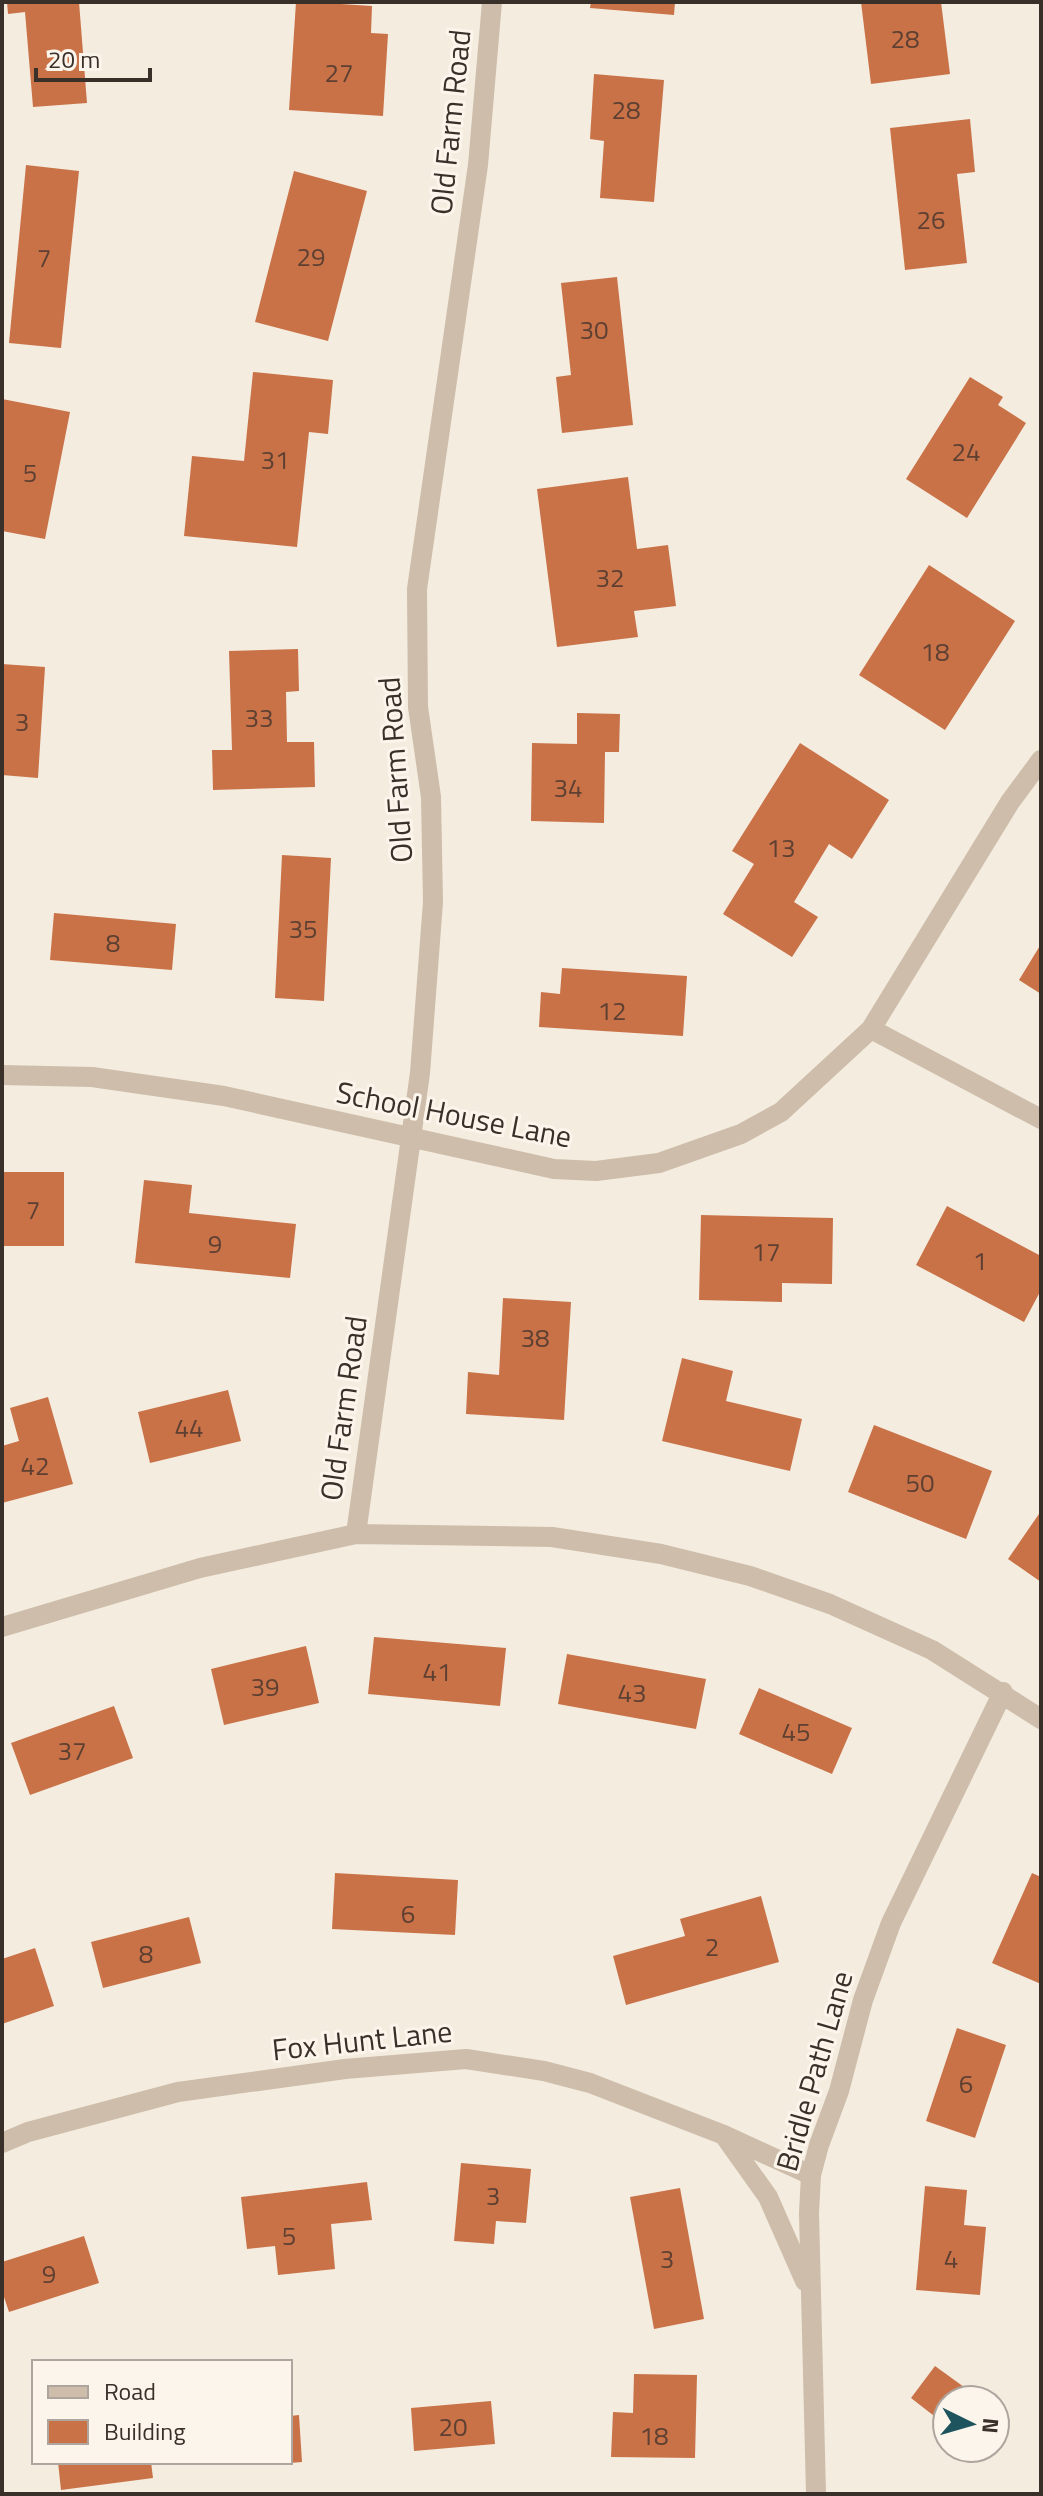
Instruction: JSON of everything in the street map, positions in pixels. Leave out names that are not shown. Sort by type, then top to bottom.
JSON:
[{"type":"street","name":"Old Farm Road","points":[[356,1534],[420,1073],[433,902],[431,797],[418,707],[417,589],[478,165],[492,2]]},
{"type":"street","name":"School House Lane","points":[[2,1075],[92,1077],[224,1096],[554,1169],[596,1171],[659,1163],[741,1134],[781,1112],[871,1029],[1010,802],[1041,760]]},
{"type":"street","points":[[871,1029],[1041,1119]]},
{"type":"street","points":[[2,1627],[200,1568],[356,1534],[552,1537],[691,1561],[750,1576],[830,1604],[932,1650],[1003,1692],[1041,1719]]},
{"type":"street","name":"Bridle Path Lane","points":[[816,2494],[811,2175],[839,2091],[863,2000],[891,1923],[1003,1692]]},
{"type":"street","name":"Fox Hunt Lane","points":[[2,2143],[28,2132],[178,2092],[345,2069],[466,2059],[544,2071],[590,2083],[724,2135],[811,2175]]},
{"type":"street","points":[[724,2135],[768,2197],[811,2296]]},
{"type":"building","points":[[7,2],[79,2],[87,103],[33,107],[25,12],[8,14]]},
{"type":"building","points":[[296,2],[372,6],[371,33],[388,34],[383,116],[289,110]]},
{"type":"building","points":[[591,2],[675,2],[674,15],[590,8]]},
{"type":"building","points":[[861,2],[941,2],[950,74],[871,84]]},
{"type":"building","points":[[594,74],[664,80],[654,202],[600,198],[604,141],[590,139]]},
{"type":"building","points":[[970,119],[975,172],[957,174],[967,263],[905,270],[890,128]]},
{"type":"building","points":[[26,165],[79,171],[61,348],[9,343]]},
{"type":"building","points":[[294,171],[367,191],[328,341],[255,322]]},
{"type":"building","points":[[617,277],[633,425],[562,433],[556,377],[571,375],[561,283]]},
{"type":"building","points":[[253,372],[333,380],[328,434],[309,432],[297,547],[184,536],[192,456],[244,461]]},
{"type":"building","points":[[970,377],[1003,397],[998,405],[1026,423],[967,518],[906,479]]},
{"type":"building","points":[[2,399],[70,412],[45,539],[2,531]]},
{"type":"building","points":[[628,477],[637,549],[668,545],[676,606],[634,611],[638,637],[557,647],[537,489]]},
{"type":"building","points":[[929,565],[1015,621],[945,730],[859,675]]},
{"type":"building","points":[[298,649],[299,691],[286,692],[287,742],[314,742],[315,787],[213,790],[212,750],[232,750],[229,651]]},
{"type":"building","points":[[2,664],[45,667],[38,778],[2,775]]},
{"type":"building","points":[[577,713],[620,714],[619,752],[605,752],[604,823],[531,821],[532,743],[577,744]]},
{"type":"building","points":[[800,743],[889,800],[852,859],[829,844],[794,902],[818,917],[792,957],[723,914],[754,864],[732,851]]},
{"type":"building","points":[[282,855],[331,858],[324,1001],[275,998]]},
{"type":"building","points":[[54,913],[176,924],[172,970],[50,960]]},
{"type":"building","points":[[1041,944],[1041,994],[1019,980]]},
{"type":"building","points":[[562,968],[687,976],[683,1036],[539,1027],[541,992],[560,994]]},
{"type":"building","points":[[2,1172],[64,1172],[64,1246],[2,1246]]},
{"type":"building","points":[[144,1180],[192,1185],[189,1213],[296,1224],[290,1278],[135,1263]]},
{"type":"building","points":[[947,1206],[1041,1256],[1041,1290],[1024,1322],[916,1265]]},
{"type":"building","points":[[701,1215],[833,1218],[832,1284],[782,1283],[782,1302],[699,1300]]},
{"type":"building","points":[[503,1298],[571,1302],[564,1420],[466,1414],[468,1372],[499,1375]]},
{"type":"building","points":[[682,1358],[733,1371],[726,1401],[802,1419],[790,1471],[662,1441]]},
{"type":"building","points":[[228,1390],[241,1441],[150,1463],[138,1412]]},
{"type":"building","points":[[48,1397],[73,1484],[2,1503],[2,1446],[19,1441],[10,1408]]},
{"type":"building","points":[[874,1425],[992,1471],[966,1539],[848,1492]]},
{"type":"building","points":[[1041,1511],[1041,1582],[1008,1559]]},
{"type":"building","points":[[374,1637],[506,1648],[500,1706],[368,1694]]},
{"type":"building","points":[[306,1646],[319,1703],[224,1725],[211,1669]]},
{"type":"building","points":[[567,1654],[706,1679],[696,1729],[558,1704]]},
{"type":"building","points":[[759,1688],[852,1728],[832,1774],[739,1734]]},
{"type":"building","points":[[114,1706],[133,1758],[30,1795],[11,1743]]},
{"type":"building","points":[[335,1873],[458,1880],[455,1935],[332,1929]]},
{"type":"building","points":[[1032,1873],[1041,1877],[1041,1984],[992,1963]]},
{"type":"building","points":[[761,1896],[779,1962],[626,2005],[613,1956],[685,1936],[680,1919]]},
{"type":"building","points":[[189,1917],[201,1963],[103,1988],[91,1942]]},
{"type":"building","points":[[35,1948],[54,2006],[2,2024],[2,1959]]},
{"type":"building","points":[[957,2028],[1006,2045],[975,2138],[926,2121]]},
{"type":"building","points":[[461,2163],[531,2169],[526,2223],[496,2221],[494,2244],[454,2241]]},
{"type":"building","points":[[367,2182],[372,2220],[331,2224],[335,2269],[278,2275],[275,2246],[247,2249],[241,2197]]},
{"type":"building","points":[[925,2186],[967,2190],[964,2225],[986,2227],[980,2295],[916,2290]]},
{"type":"building","points":[[680,2188],[704,2319],[654,2329],[630,2197]]},
{"type":"building","points":[[84,2236],[99,2283],[9,2312],[2,2291],[2,2262]]},
{"type":"building","points":[[935,2366],[960,2384],[931,2384],[931,2414],[911,2398]]},
{"type":"building","points":[[634,2374],[697,2375],[695,2458],[611,2457],[613,2412],[633,2413]]},
{"type":"building","points":[[491,2401],[495,2444],[414,2451],[411,2408]]},
{"type":"building","points":[[299,2415],[302,2462],[292,2463],[292,2416]]},
{"type":"building","points":[[58,2464],[151,2464],[153,2478],[61,2490]]}]
